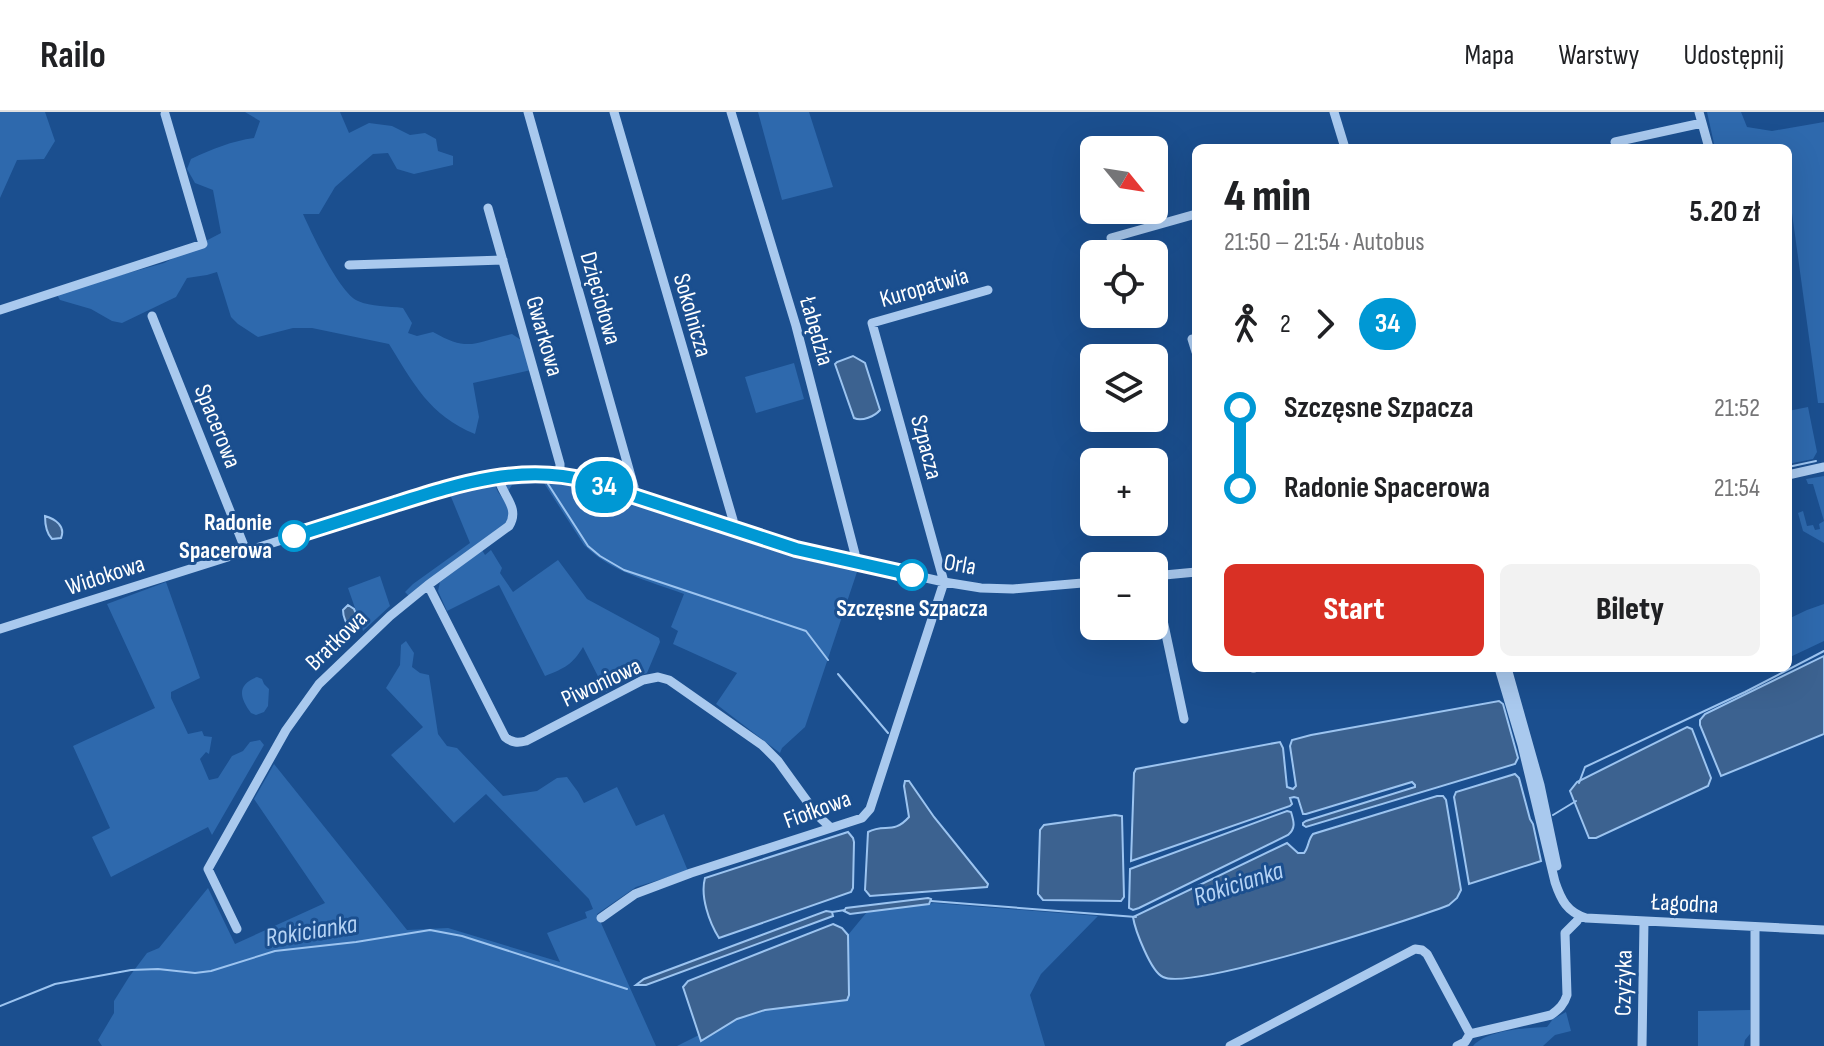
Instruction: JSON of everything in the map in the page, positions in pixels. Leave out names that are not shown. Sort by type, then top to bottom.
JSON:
[{"type":"street","name":"Dzięciołowa","points":[[528,112],[634,487],[633,496]]},
{"type":"street","name":"Sokolnicza","points":[[614,112],[733,520],[732,528]]},
{"type":"street","name":"Łabędzia","points":[[731,112],[796,326],[855,554],[854,563]]},
{"type":"street","points":[[1334,112],[1344,144]]},
{"type":"street","points":[[0,310],[203,244],[165,114]]},
{"type":"street","points":[[1615,142],[1701,117],[1708,144]]},
{"type":"street","name":"Gwarkowa","points":[[488,208],[560,464],[560,475]]},
{"type":"street","points":[[1111,238],[1192,215]]},
{"type":"street","points":[[349,265],[503,260]]},
{"type":"street","name":"Kuropatwia","points":[[872,323],[988,290]]},
{"type":"street","name":"Spacerowa","points":[[152,316],[246,551]]},
{"type":"street","name":"Szpacza","points":[[872,323],[944,582]]},
{"type":"street","points":[[1792,474],[1824,467]]},
{"type":"street","name":"Orla","points":[[498,476],[560,475],[588,481],[796,549],[944,582],[1013,589],[1080,583]]},
{"type":"street","name":"Widokowa","points":[[0,629],[421,496],[498,476]]},
{"type":"street","name":"Bratkowa","points":[[237,929],[208,869],[286,730],[319,684],[390,616],[509,526],[514,512],[499,486],[498,476]]},
{"type":"street","points":[[1168,575],[1192,572]]},
{"type":"street","name":"Fiołkowa","points":[[601,918],[635,894],[862,818],[870,809],[944,582]]},
{"type":"street","name":"Piwoniowa","points":[[428,585],[508,740],[514,743],[526,741],[647,678],[663,678],[684,689],[769,751],[817,815],[830,827]]},
{"type":"street","points":[[1167,640],[1184,719]]},
{"type":"street","points":[[1457,1046],[1465,1042],[1470,1034],[1551,1015],[1564,1003],[1567,995],[1565,933],[1579,916],[1562,900],[1558,889],[1500,672]]},
{"type":"street","points":[[1508,672],[1540,785],[1556,858],[1558,889]]},
{"type":"street","name":"Łagodna","points":[[1579,916],[1824,930]]},
{"type":"street","name":"Czyżyka","points":[[1642,1046],[1644,921]]},
{"type":"street","points":[[1755,927],[1755,1046]]},
{"type":"street","points":[[1230,1046],[1415,949],[1427,954],[1470,1034]]},
{"type":"shaded area","points":[[0,112],[45,112],[55,141],[44,159],[17,160],[0,198]]},
{"type":"shaded area","points":[[245,112],[340,112],[349,133],[369,123],[392,126],[410,135],[425,133],[436,139],[438,151],[453,156],[453,165],[414,174],[397,169],[388,153],[373,154],[335,187],[319,214],[303,214],[343,287],[358,301],[403,308],[412,323],[408,333],[417,336],[433,332],[464,344],[512,334],[524,342],[531,370],[473,383],[479,417],[475,434],[459,427],[434,408],[389,344],[312,328],[293,328],[258,337],[231,317],[217,272],[187,278],[176,297],[122,323],[60,300],[56,293],[164,263],[221,233],[213,190],[195,183],[187,169],[191,159],[199,155],[254,138],[260,121]]},
{"type":"shaded area","points":[[758,112],[809,112],[833,187],[782,200]]},
{"type":"shaded area","points":[[1707,112],[1741,112],[1747,127],[1772,131],[1824,122],[1824,403],[1818,403],[1792,213],[1792,144],[1714,144]]},
{"type":"shaded area","points":[[794,363],[804,399],[756,413],[745,377]]},
{"type":"shaded area","points":[[1808,407],[1817,452],[1813,459],[1792,463],[1792,410]]},
{"type":"shaded area","points":[[1824,476],[1824,521],[1813,484],[1808,484],[1806,479]]},
{"type":"shaded area","points":[[519,478],[576,485],[793,557],[857,572],[805,727],[780,753],[716,704],[737,673],[673,644],[678,631],[671,627],[684,594],[631,575],[606,562],[584,545],[544,483],[512,485],[508,491],[502,483]]},
{"type":"shaded area","points":[[491,481],[510,508],[510,520],[409,596],[405,592],[413,584],[470,543],[449,492]]},
{"type":"shaded area","points":[[1803,511],[1807,526],[1813,525],[1815,530],[1820,529],[1819,524],[1824,521],[1824,543],[1803,531],[1798,513]]},
{"type":"shaded area","points":[[482,550],[485,555],[491,550],[502,568],[500,573],[513,592],[558,560],[587,599],[659,638],[647,673],[621,682],[606,692],[583,647],[567,665],[545,676],[499,585],[447,611],[438,591],[440,582]]},
{"type":"shaded area","points":[[380,576],[390,606],[363,631],[348,588]]},
{"type":"shaded area","points":[[166,582],[200,678],[171,692],[171,698],[188,734],[202,731],[204,736],[212,737],[209,754],[206,752],[200,759],[209,780],[218,778],[232,756],[243,751],[250,742],[260,740],[264,745],[212,835],[208,827],[111,877],[92,837],[110,828],[73,746],[155,708],[107,604]]},
{"type":"shaded area","points":[[1824,604],[1824,641],[1792,656],[1792,617]]},
{"type":"shaded area","points":[[406,641],[414,653],[412,667],[429,675],[438,734],[447,746],[457,748],[503,796],[537,791],[557,778],[567,777],[584,803],[617,787],[636,826],[664,814],[688,871],[636,887],[597,914],[656,1046],[102,1046],[98,1040],[114,1013],[114,1001],[129,977],[147,953],[159,948],[208,888],[235,944],[325,903],[254,799],[274,764],[407,930],[448,928],[560,962],[547,933],[587,918],[585,912],[593,909],[589,899],[486,794],[454,823],[391,755],[423,727],[386,688],[400,665],[401,645]]},
{"type":"shaded area","points":[[257,677],[269,689],[268,706],[256,715],[247,707],[242,692],[250,680]]},
{"type":"shaded area","points":[[934,903],[1098,916],[1041,974],[1030,995],[1045,1046],[677,1046],[699,1035],[701,1041],[737,1019],[765,1010],[847,999],[848,935],[867,912]]},
{"type":"shaded area","points":[[1750,1010],[1750,1034],[1744,1046],[1698,1046],[1698,1011]]},
{"type":"shaded area","points":[[1566,1012],[1571,1031],[1555,1035],[1543,1046],[1473,1046],[1497,1033],[1547,1027],[1553,1019]]},
{"type":"water","points":[[853,356],[865,363],[880,410],[864,419],[854,418],[835,364]]},
{"type":"water","points":[[45,516],[61,527],[61,538],[50,537]]},
{"type":"water","points":[[348,605],[354,609],[359,621],[354,631],[351,631],[344,616],[343,610]]},
{"type":"water","points":[[1824,656],[1824,734],[1721,776],[1700,720],[1705,714]]},
{"type":"water","points":[[1499,701],[1503,704],[1518,758],[1515,764],[1306,827],[1303,823],[1306,821],[1415,785],[1412,782],[1306,814],[1303,814],[1298,798],[1290,798],[1290,806],[1131,861],[1136,769],[1280,742],[1287,787],[1293,789],[1296,786],[1290,746],[1292,740]]},
{"type":"water","points":[[1687,727],[1692,729],[1711,778],[1708,786],[1596,838],[1589,838],[1570,791],[1577,782]]},
{"type":"water","points":[[1515,774],[1519,778],[1533,824],[1541,861],[1469,884],[1454,797],[1456,792]]},
{"type":"water","points":[[905,781],[909,781],[988,884],[987,887],[870,896],[865,890],[868,832],[898,826],[909,817]]},
{"type":"water","points":[[1443,796],[1446,800],[1461,890],[1449,905],[1302,952],[1214,974],[1181,979],[1158,974],[1140,940],[1133,917],[1287,843],[1298,853],[1304,853],[1313,834]]},
{"type":"water","points":[[1291,812],[1294,825],[1288,835],[1139,908],[1129,908],[1130,869]]},
{"type":"water","points":[[1122,816],[1124,897],[1121,901],[1043,900],[1038,894],[1040,830],[1044,825]]},
{"type":"water","points":[[848,832],[854,842],[851,892],[719,938],[706,909],[705,878]]},
{"type":"water","points":[[931,899],[929,904],[850,914],[844,911],[846,908]]},
{"type":"water","points":[[826,911],[832,912],[833,916],[646,985],[636,985],[644,979]]},
{"type":"water","points":[[833,924],[848,935],[847,1000],[765,1010],[737,1019],[701,1041],[683,987],[688,981]]},
{"type":"waterway","points":[[1792,466],[1816,461]]},
{"type":"waterway","points":[[548,484],[588,546],[600,556],[624,570],[806,631],[828,660]]},
{"type":"waterway","name":"Rokicianka","points":[[1792,668],[1824,651]]},
{"type":"waterway","name":"Rokicianka","points":[[1579,783],[1585,767],[1784,672]]},
{"type":"waterway","points":[[838,674],[888,733]]},
{"type":"waterway","name":"Rokicianka","points":[[1553,815],[1576,801]]},
{"type":"waterway","name":"Rokicianka","points":[[931,901],[1136,917]]},
{"type":"waterway","points":[[832,912],[845,910]]},
{"type":"waterway","name":"Rokicianka","points":[[0,1006],[55,984],[131,970],[211,971],[275,951],[430,930],[462,936],[627,989]]},
{"type":"bus line","name":"34","points":[[294,536],[478,480],[545,474],[588,481],[796,549],[912,575]]},
{"type":"place","name":"Radonie Spacerowa","points":[[294,536]]},
{"type":"place","name":"Szczęsne Szpacza","points":[[912,575]]}]
